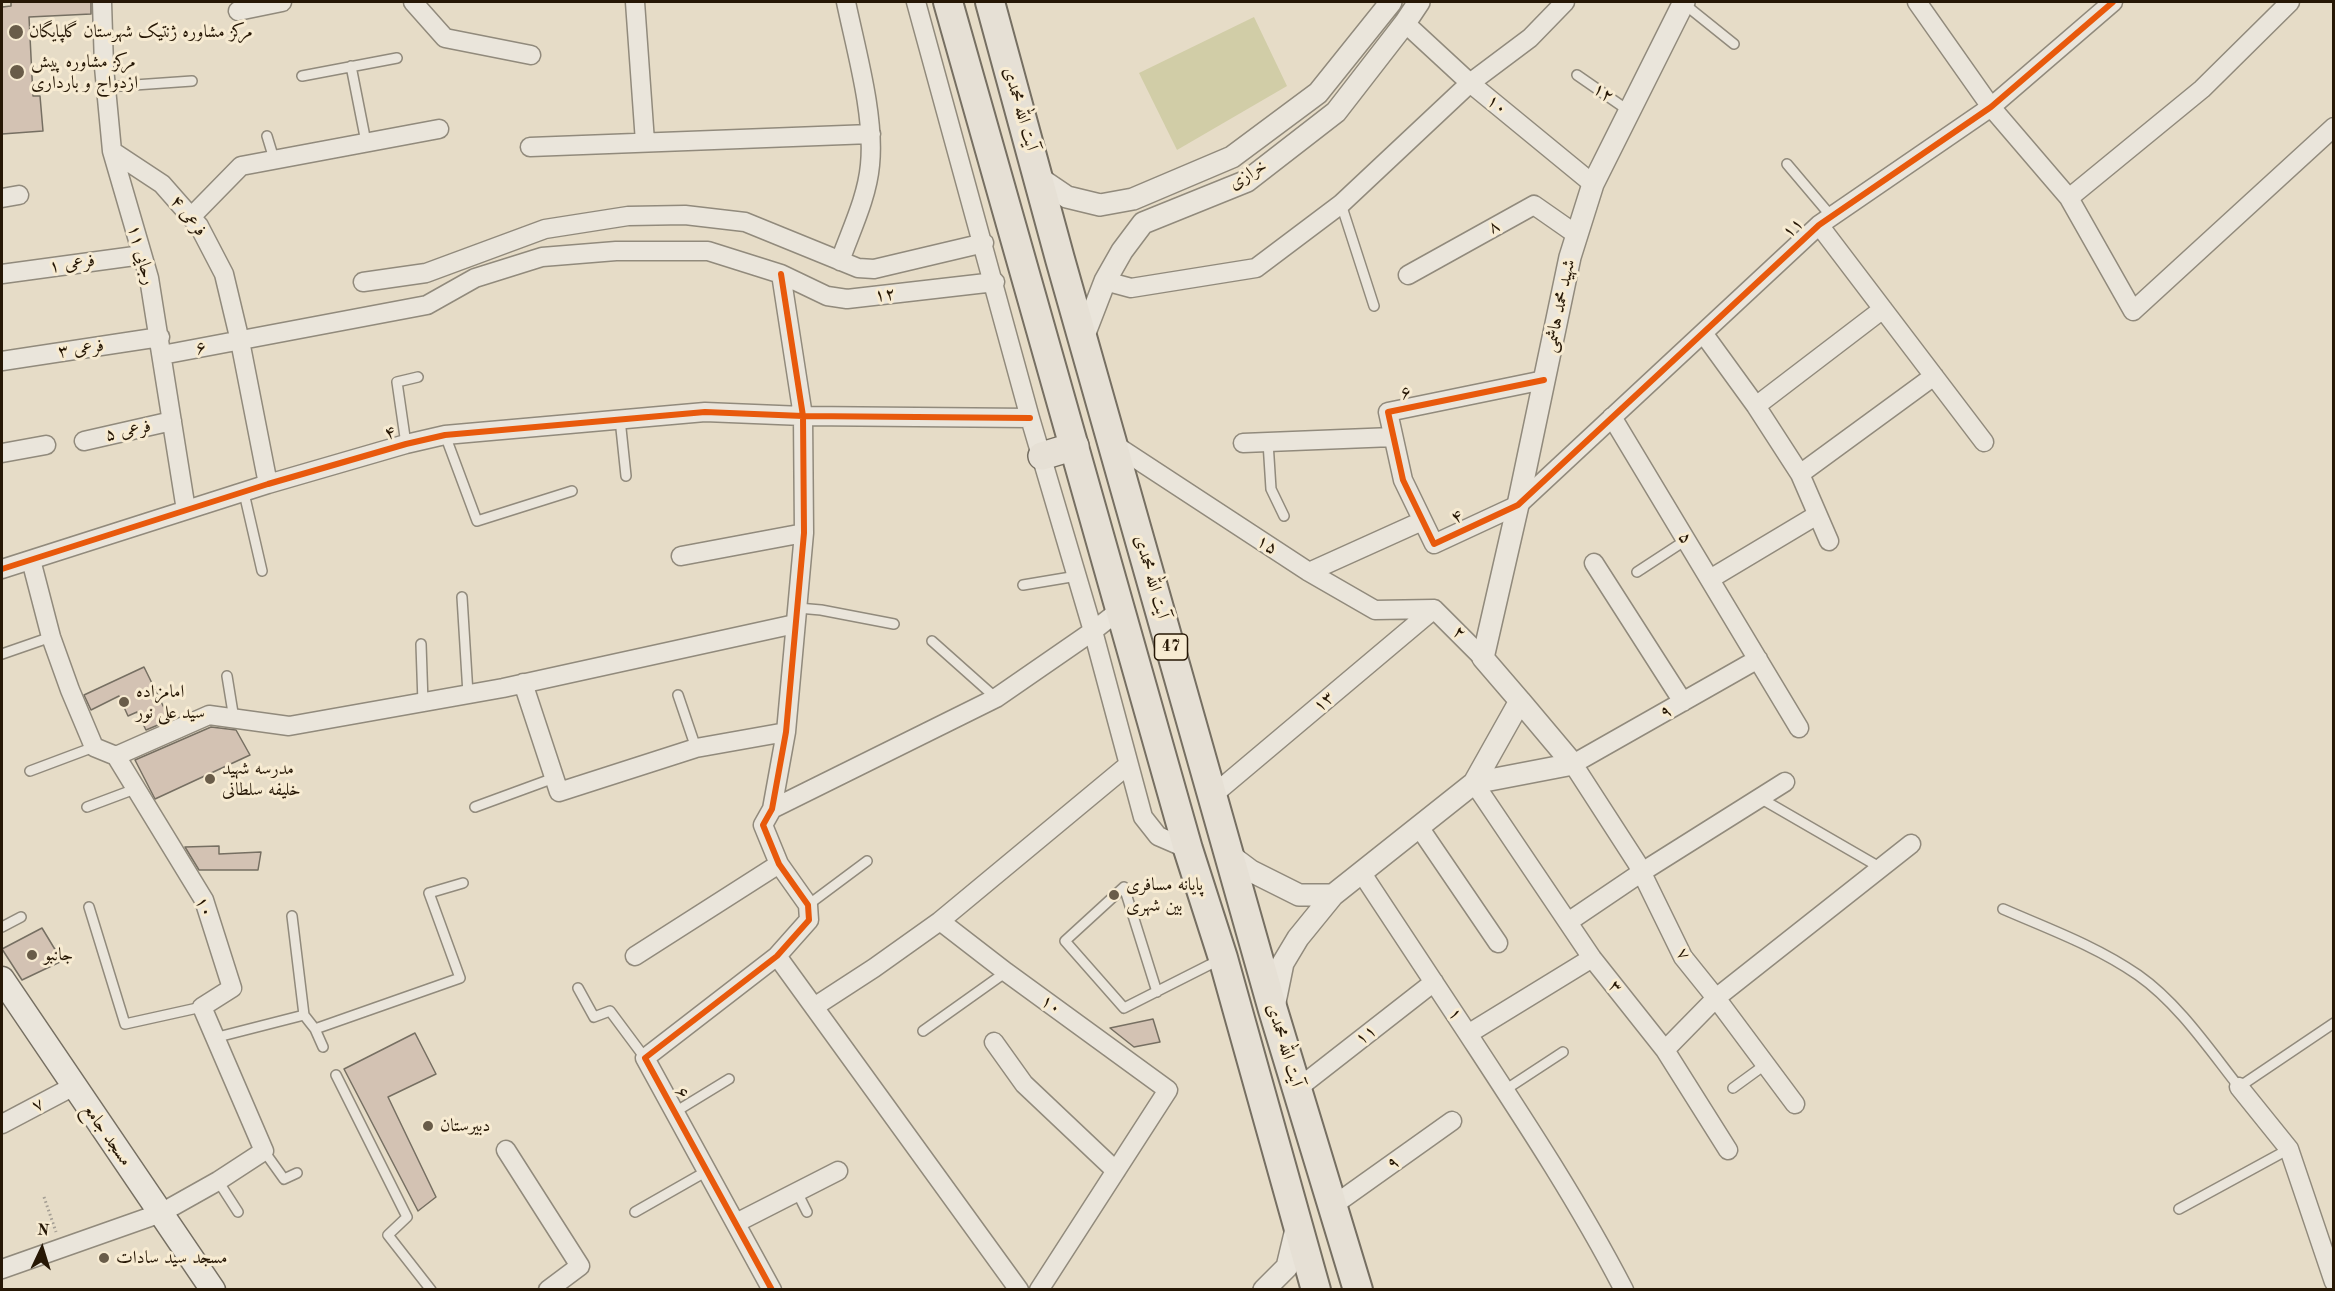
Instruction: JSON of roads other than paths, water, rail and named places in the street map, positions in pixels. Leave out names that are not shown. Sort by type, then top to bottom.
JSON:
[{"type":"highway","name":"آیت الله محمدی","points":[[948,2],[1188,849],[1223,958],[1298,1218],[1316,1290]]},
{"type":"highway","name":"آیت الله محمدی","points":[[990,2],[1060,259],[1273,1010],[1358,1290]]},
{"type":"highway","points":[[1023,267],[1029,273],[1045,277],[1058,267],[1060,259]]},
{"type":"highway","points":[[1038,321],[1045,305],[1053,301],[1061,300],[1076,310]]},
{"type":"main road","points":[[1042,456],[1075,446]]},
{"type":"main road","name":"مسجد جامع","points":[[2,980],[213,1290]]},
{"type":"street","name":"رجایی ۱۱","points":[[102,2],[102,92],[112,151],[142,255],[161,346],[186,510]]},
{"type":"street","points":[[238,11],[282,2]]},
{"type":"street","points":[[413,2],[445,38],[531,55]]},
{"type":"street","points":[[635,2],[645,142]]},
{"type":"street","points":[[840,261],[864,196],[870,167],[872,134],[846,2]]},
{"type":"street","points":[[916,2],[1143,817],[1158,836],[1188,849]]},
{"type":"street","name":"خرازی","points":[[1039,178],[1067,197],[1100,205],[1133,199],[1232,157],[1318,93],[1391,2]]},
{"type":"street","name":"خرازی","points":[[1083,338],[1105,281],[1122,251],[1143,223],[1247,181],[1336,112],[1419,2]]},
{"type":"street","points":[[1105,281],[1131,288],[1256,268],[1341,204],[1470,83],[1530,38],[1565,2]]},
{"type":"street","name":"شهید محمد هاشمی","points":[[1483,658],[1570,257],[1593,184],[1683,2]]},
{"type":"street","points":[[1917,2],[1991,107],[2069,198],[2133,311],[2334,127]]},
{"type":"street","name":"۱۱","points":[[1518,505],[1825,220],[1991,107],[2113,2]]},
{"type":"street","points":[[2069,198],[2202,89],[2290,2]]},
{"type":"street","name":"۱۰","points":[[1405,23],[1470,83],[1593,184]]},
{"type":"street","points":[[191,217],[241,166],[439,129]]},
{"type":"street","points":[[530,147],[872,134]]},
{"type":"street","name":"فرعی ۴","points":[[112,151],[162,184],[199,226],[224,274],[240,341],[268,484]]},
{"type":"street","name":"۸","points":[[1408,275],[1534,205],[1577,235]]},
{"type":"street","points":[[363,282],[426,273],[545,229],[628,216],[686,215],[745,222],[858,268],[874,269],[984,243]]},
{"type":"street","points":[[1825,220],[1883,309],[1984,442]]},
{"type":"street","name":"۱۲","points":[[427,305],[475,278],[542,257],[616,251],[708,251],[781,274],[827,296],[847,299],[994,282]]},
{"type":"street","name":"فرعی ۱","points":[[2,274],[142,255]]},
{"type":"street","points":[[426,273],[427,305]]},
{"type":"street","points":[[645,1058],[777,956],[809,920],[808,905],[779,864],[763,825],[772,808],[786,732],[804,533],[803,416],[781,274]]},
{"type":"street","name":"۶","points":[[161,346],[240,341],[427,305]]},
{"type":"street","points":[[1756,406],[1883,309]]},
{"type":"street","points":[[1703,333],[1756,406],[1800,474],[1829,541]]},
{"type":"street","name":"فرعی ۳","points":[[2,361],[161,346]]},
{"type":"street","points":[[1800,474],[1934,376]]},
{"type":"street","name":"۶","points":[[1422,521],[1403,480],[1388,412],[1544,380]]},
{"type":"street","name":"۴","points":[[2,569],[268,484],[445,435],[705,412],[803,416],[1030,418]]},
{"type":"street","name":"۵","points":[[1612,417],[1800,728]]},
{"type":"street","name":"فرعی ۵","points":[[84,441],[172,421]]},
{"type":"street","points":[[1243,443],[1393,437]]},
{"type":"street","name":"۱۵","points":[[1112,442],[1309,572],[1375,610],[1434,609]]},
{"type":"street","points":[[2,453],[46,445]]},
{"type":"street","name":"۴","points":[[1422,521],[1434,544],[1518,505]]},
{"type":"street","points":[[1710,579],[1817,515]]},
{"type":"street","points":[[1309,572],[1422,521]]},
{"type":"street","points":[[681,555],[804,533]]},
{"type":"street","points":[[32,560],[51,637],[69,690],[94,747],[116,756],[209,715],[289,726],[523,683],[797,616]]},
{"type":"street","points":[[1594,563],[1683,702]]},
{"type":"street","points":[[772,808],[996,698],[1121,609]]},
{"type":"street","name":"۱۳","points":[[1213,795],[1434,609]]},
{"type":"street","name":"۲","points":[[1434,609],[1483,658]]},
{"type":"street","points":[[1273,1010],[1283,963],[1298,938],[1333,895],[1474,783],[1520,701],[1483,658]]},
{"type":"street","name":"۹","points":[[1573,764],[1758,659]]},
{"type":"street","points":[[523,683],[559,792],[696,748],[786,732]]},
{"type":"street","name":"۷","points":[[1520,701],[1573,764],[1642,872],[1683,957],[1796,1104]]},
{"type":"street","name":"۱۰","points":[[116,756],[204,900],[232,988],[202,1007]]},
{"type":"street","points":[[1474,783],[1573,764]]},
{"type":"street","points":[[813,1007],[874,968],[939,921],[1128,765]]},
{"type":"street","points":[[1474,783],[1568,922],[1642,872],[1785,782]]},
{"type":"street","points":[[1419,827],[1498,944]]},
{"type":"street","points":[[1665,1050],[1716,998],[1911,844]]},
{"type":"street","points":[[1231,856],[1251,871],[1299,895],[1333,895]]},
{"type":"street","points":[[635,956],[779,864]]},
{"type":"street","name":"۱","points":[[1361,872],[1468,1034],[1592,958]]},
{"type":"street","name":"۱۰","points":[[939,921],[1168,1090],[1038,1290]]},
{"type":"street","name":"۳","points":[[1568,922],[1592,958],[1665,1050],[1728,1150]]},
{"type":"street","points":[[777,956],[1019,1290]]},
{"type":"street","name":"۱۱","points":[[1298,1089],[1434,982]]},
{"type":"street","points":[[2,1269],[161,1214],[264,1151],[202,1007]]},
{"type":"street","points":[[1468,1034],[1594,1233],[1624,1290]]},
{"type":"street","points":[[994,1042],[1024,1084],[1116,1171]]},
{"type":"street","name":"۶","points":[[645,1058],[736,1223],[767,1288]]},
{"type":"street","name":"۷","points":[[2,1124],[74,1086]]},
{"type":"street","points":[[2239,1087],[2289,1149],[2334,1282]]},
{"type":"street","name":"۹","points":[[1334,1205],[1452,1121]]},
{"type":"street","points":[[506,1150],[580,1266],[555,1288]]},
{"type":"street","points":[[736,1223],[838,1170]]},
{"type":"street","points":[[1264,1290],[1287,1267],[1298,1218]]},
{"type":"lane","points":[[1683,2],[1734,44]]},
{"type":"lane","points":[[302,76],[397,58]]},
{"type":"lane","points":[[351,66],[366,142]]},
{"type":"lane","name":"۱۲","points":[[1578,75],[1629,111]]},
{"type":"lane","points":[[102,92],[192,81]]},
{"type":"lane","points":[[267,136],[274,159]]},
{"type":"lane","points":[[1787,164],[1825,220]]},
{"type":"lane","points":[[1341,204],[1374,306]]},
{"type":"lane","points":[[406,444],[397,382],[418,377]]},
{"type":"lane","points":[[620,419],[626,476]]},
{"type":"lane","points":[[445,435],[477,521],[572,491]]},
{"type":"lane","points":[[1268,442],[1270,489],[1284,516]]},
{"type":"lane","points":[[244,493],[262,571]]},
{"type":"lane","points":[[1637,572],[1686,540]]},
{"type":"lane","points":[[1023,585],[1077,576]]},
{"type":"lane","points":[[462,597],[468,694]]},
{"type":"lane","points":[[797,616],[821,609],[894,624]]},
{"type":"lane","points":[[2,654],[51,637]]},
{"type":"lane","points":[[932,641],[996,698]]},
{"type":"lane","points":[[421,644],[423,703]]},
{"type":"lane","points":[[227,676],[234,719]]},
{"type":"lane","points":[[678,695],[696,748]]},
{"type":"lane","points":[[30,771],[94,747]]},
{"type":"lane","points":[[475,807],[554,778]]},
{"type":"lane","points":[[87,807],[135,789]]},
{"type":"lane","points":[[1760,798],[1881,868]]},
{"type":"lane","points":[[808,905],[867,861]]},
{"type":"lane","points":[[315,1029],[460,978],[429,893],[463,883]]},
{"type":"lane","points":[[1157,992],[1124,887],[1065,941],[1124,1008],[1157,992],[1223,958]]},
{"type":"lane","points":[[89,907],[125,1024],[202,1007]]},
{"type":"lane","points":[[2003,909],[2092,947],[2140,976],[2184,1018],[2239,1087],[2334,1023]]},
{"type":"lane","points":[[292,916],[304,1015],[315,1029],[323,1047]]},
{"type":"lane","points":[[2,927],[21,917]]},
{"type":"lane","points":[[923,1030],[1006,972]]},
{"type":"lane","points":[[578,988],[594,1017],[610,1011],[645,1058]]},
{"type":"lane","points":[[214,1038],[304,1015]]},
{"type":"lane","points":[[1505,1090],[1563,1052]]},
{"type":"lane","points":[[1733,1088],[1766,1064]]},
{"type":"lane","points":[[336,1076],[406,1217],[388,1235],[431,1290]]},
{"type":"lane","points":[[675,1112],[729,1078]]},
{"type":"lane","points":[[2179,1209],[2289,1149]]},
{"type":"lane","points":[[264,1151],[284,1179],[297,1173]]},
{"type":"lane","points":[[635,1212],[707,1171]]},
{"type":"lane","points":[[218,1181],[238,1212]]},
{"type":"lane","points":[[798,1192],[807,1212]]},
{"type":"place","name":"مرکز مشاوره ژنتیک شهرستان گلپایگان","points":[[16,32]]},
{"type":"place","name":"مرکز مشاوره پیش ازدواج و بارداری","points":[[17,72]]},
{"type":"place","name":"امامزاده سید علی نور","points":[[124,702]]},
{"type":"place","name":"مدرسه شهید خلیفه سلطانی","points":[[210,779]]},
{"type":"place","name":"پایانه مسافری بین شهری","points":[[1114,895]]},
{"type":"place","name":"جانبو","points":[[32,955]]},
{"type":"place","name":"دبیرستان","points":[[428,1126]]},
{"type":"place","name":"مسجد سید سادات","points":[[104,1258]]}]
